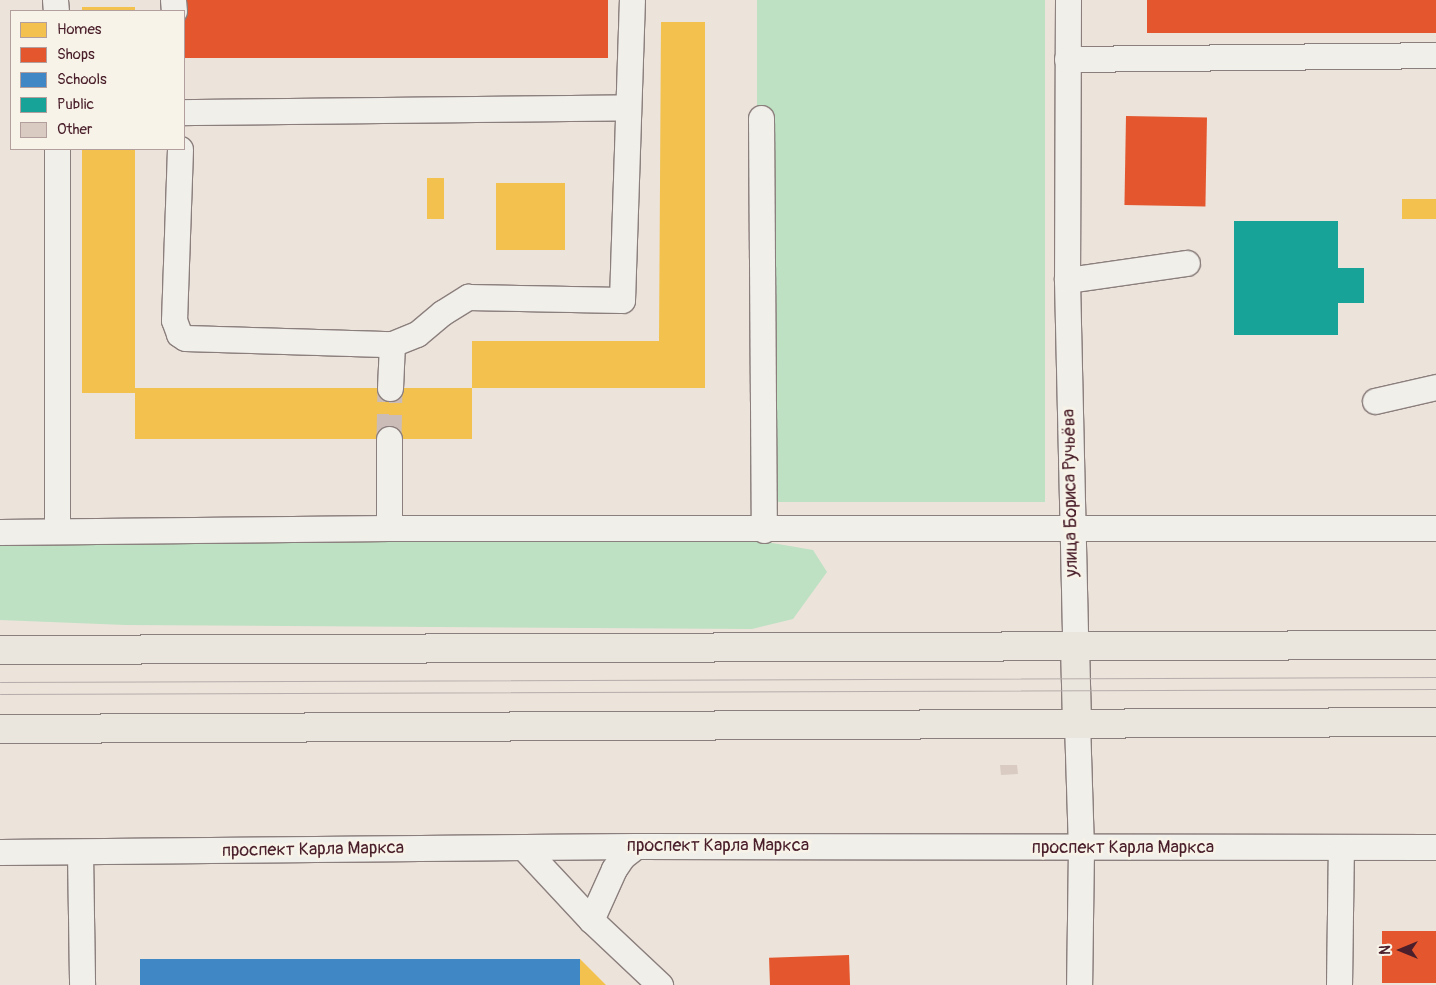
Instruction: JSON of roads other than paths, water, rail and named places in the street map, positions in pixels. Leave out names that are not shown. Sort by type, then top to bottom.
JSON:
[{"type":"main road","points":[[0,650],[1436,645]]},
{"type":"main road","name":"улица Бориса Ручьёва","points":[[1074,646],[1077,722]]},
{"type":"main road","points":[[0,729],[1077,722],[1436,722]]},
{"type":"street","points":[[180,150],[174,320],[179,334],[193,340],[392,344],[418,334],[442,313],[468,297],[622,300],[632,0]]},
{"type":"street","name":"улица Бориса Ручьёва","points":[[1068,0],[1067,280],[1070,527],[1074,646]]},
{"type":"street","points":[[1067,59],[1436,55]]},
{"type":"street","points":[[185,112],[627,107]]},
{"type":"street","points":[[762,118],[764,530]]},
{"type":"street","points":[[57,150],[57,531]]},
{"type":"street","points":[[1067,280],[1187,264]]},
{"type":"street","points":[[390,388],[392,344]]},
{"type":"street","points":[[1375,401],[1436,387]]},
{"type":"street","points":[[388,439],[388,528]]},
{"type":"street","points":[[0,532],[388,528],[764,530],[1070,527],[1436,528]]},
{"type":"street","name":"улица Бориса Ручьёва","points":[[1077,722],[1080,848],[1078,985]]},
{"type":"street","points":[[592,920],[614,869],[622,857],[636,846]]},
{"type":"street","name":"проспект Карла Маркса","points":[[0,852],[636,846],[1436,847]]},
{"type":"street","points":[[523,847],[592,920],[660,985]]},
{"type":"street","points":[[1339,985],[1341,848]]},
{"type":"street","points":[[80,852],[82,985]]},
{"type":"tunnel","points":[[389,439],[390,388]]},
{"type":"tram line","points":[[0,682],[1436,677]]},
{"type":"tram line","points":[[0,694],[1436,689]]}]
